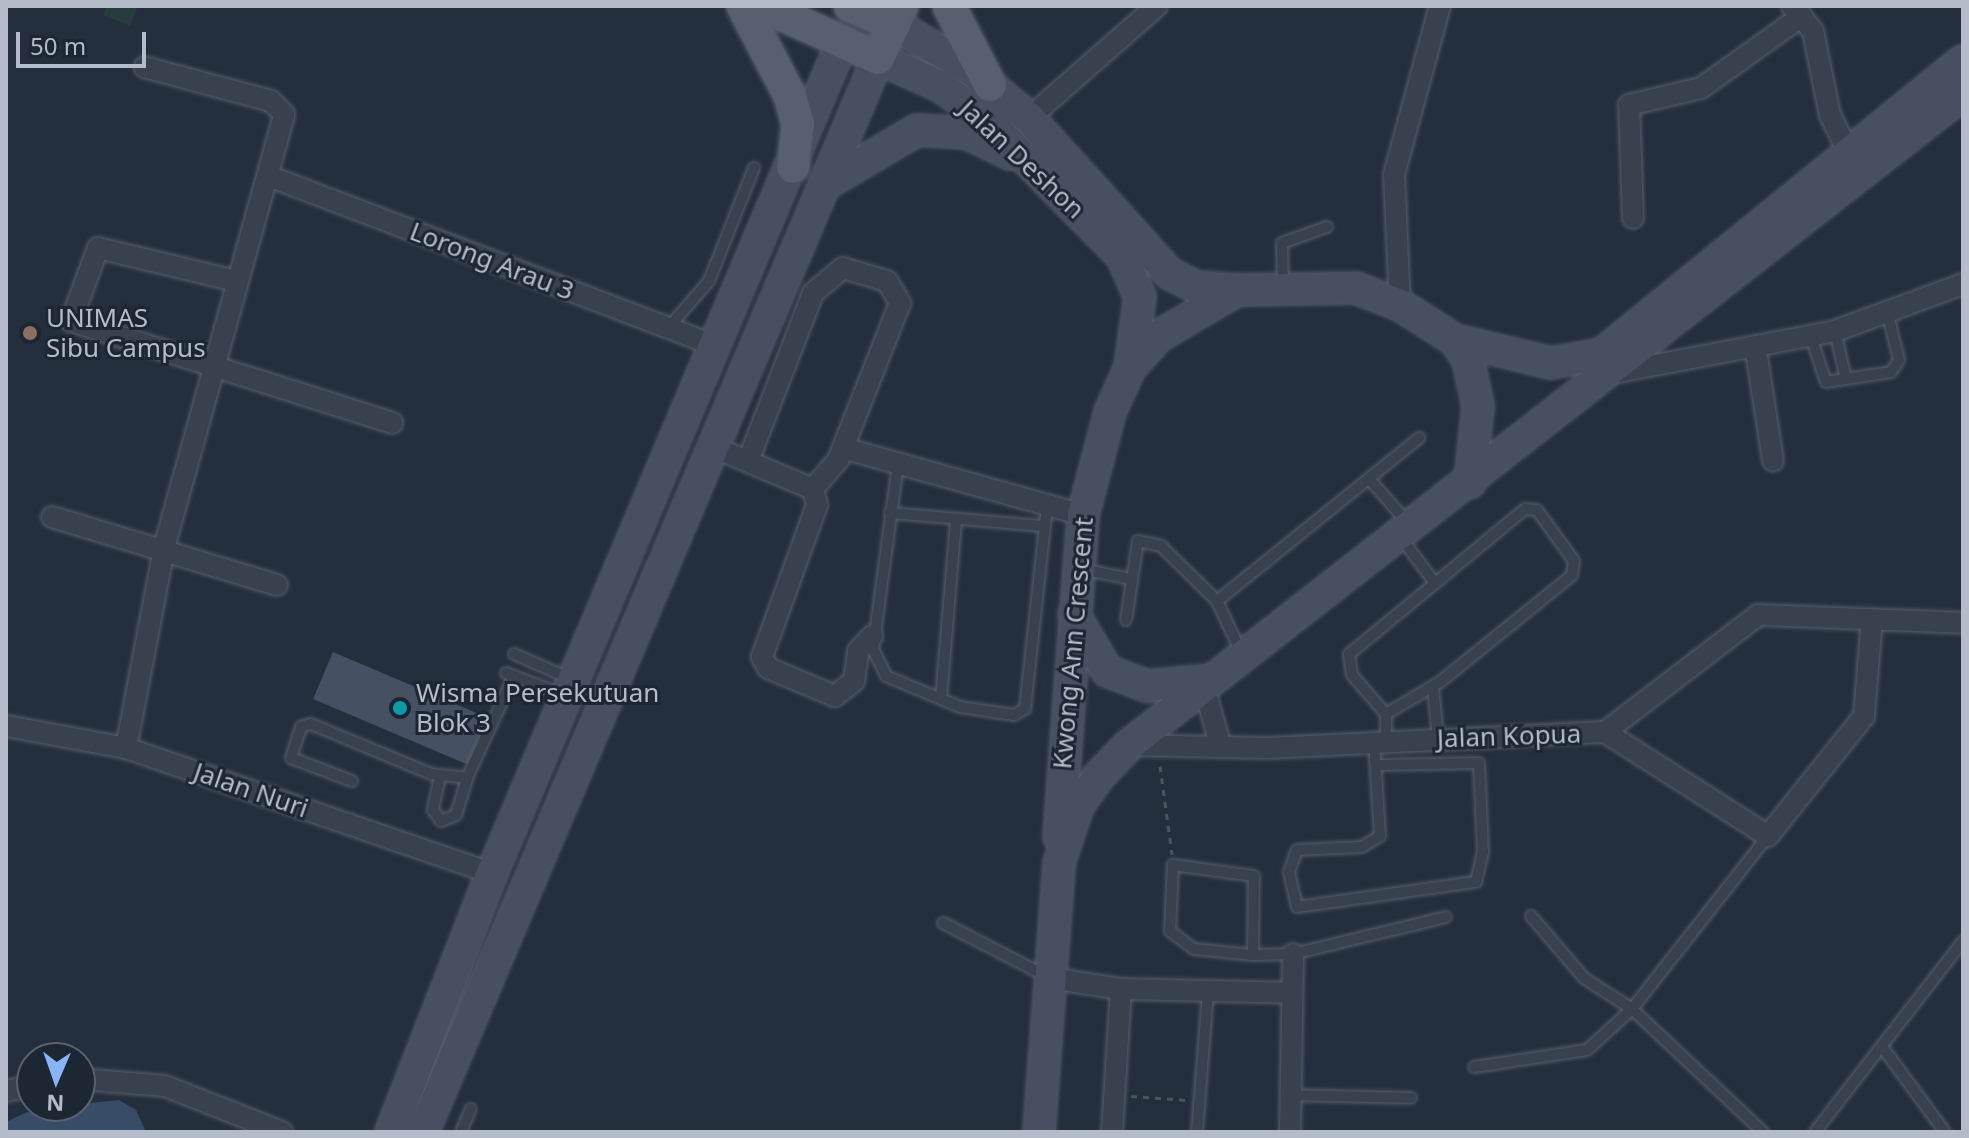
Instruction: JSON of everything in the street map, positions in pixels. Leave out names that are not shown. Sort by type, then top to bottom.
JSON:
[{"type":"main road","points":[[743,6],[793,105],[793,167]]},
{"type":"main road","name":"Jalan Deshon","points":[[763,6],[942,87],[1040,169],[1134,273],[1140,317],[1130,368]]},
{"type":"main road","points":[[949,6],[990,85]]},
{"type":"main road","points":[[391,1132],[492,873],[572,689],[713,345],[793,167],[855,7]]},
{"type":"main road","name":"Jalan Deshon","points":[[855,7],[898,15],[1029,118],[1156,263],[1197,287],[1237,290]]},
{"type":"main road","points":[[423,1132],[711,446],[898,15]]},
{"type":"main road","name":"Kwong Ann Crescent","points":[[1039,1132],[1059,863],[1073,612],[1083,515],[1130,368],[1190,313],[1237,290],[1283,285],[1356,288],[1400,305],[1455,340],[1551,363],[1602,354],[1963,61]]},
{"type":"main road","points":[[1059,863],[1088,789],[1129,745],[1613,373],[1963,94]]},
{"type":"main road","points":[[824,185],[895,137],[945,127],[1040,169]]},
{"type":"main road","points":[[1455,340],[1478,406],[1470,483]]},
{"type":"main road","points":[[1073,612],[1107,671],[1172,688],[1210,683]]},
{"type":"street","points":[[1029,118],[1157,6]]},
{"type":"street","points":[[1400,305],[1394,175],[1440,6]]},
{"type":"street","points":[[1633,218],[1629,105],[1701,88],[1797,11],[1816,39],[1830,115],[1849,153]]},
{"type":"street","points":[[126,748],[164,548],[236,281],[271,177],[284,114],[271,101],[144,67]]},
{"type":"street","name":"Lorong Arau 3","points":[[271,177],[713,345]]},
{"type":"street","points":[[236,281],[101,247],[71,313],[75,326],[213,364],[392,423]]},
{"type":"street","points":[[748,461],[813,293],[828,275],[853,268],[887,281],[900,303],[843,448],[813,489]]},
{"type":"street","points":[[1613,373],[1756,351],[1835,331],[1888,315],[1963,284]]},
{"type":"street","points":[[1756,351],[1773,461]]},
{"type":"street","points":[[711,446],[813,489]]},
{"type":"street","points":[[843,448],[898,464],[1044,516],[1083,515]]},
{"type":"street","points":[[813,489],[817,505],[762,657],[768,668],[835,696],[854,681],[858,651],[872,636]]},
{"type":"street","points":[[52,517],[164,548],[277,585]]},
{"type":"street","points":[[1605,732],[1746,618],[1771,613],[1963,623]]},
{"type":"street","points":[[1768,836],[1864,716],[1872,619]]},
{"type":"street","points":[[1210,683],[1221,747]]},
{"type":"street","name":"Jalan Nuri","points":[[6,726],[126,748],[492,873]]},
{"type":"street","name":"Jalan Kopua","points":[[1129,745],[1221,747],[1605,732],[1768,836]]},
{"type":"street","points":[[1290,1132],[1293,954]]},
{"type":"street","points":[[1050,978],[1121,989],[1292,993]]},
{"type":"street","points":[[1112,1132],[1121,989]]},
{"type":"street","points":[[96,1080],[165,1086],[282,1132]]},
{"type":"lane","points":[[669,327],[709,281],[754,168]]},
{"type":"lane","points":[[1283,285],[1282,243],[1327,227]]},
{"type":"lane","points":[[1811,337],[1820,378],[1846,379],[1896,367],[1888,315]]},
{"type":"lane","points":[[1835,331],[1846,379]]},
{"type":"lane","points":[[1217,601],[1419,438]]},
{"type":"lane","points":[[890,513],[956,519],[1044,516],[1025,709],[1014,715],[941,699],[886,676],[872,636],[890,513],[898,464]]},
{"type":"lane","points":[[1370,480],[1406,532],[1435,583]]},
{"type":"lane","points":[[1380,765],[1479,763],[1483,852],[1476,882],[1297,907],[1289,872],[1297,850],[1362,847],[1380,836],[1380,765],[1380,742],[1386,714],[1433,687],[1565,581],[1574,561],[1531,508],[1349,654],[1352,675],[1386,714]]},
{"type":"lane","points":[[941,699],[956,519]]},
{"type":"lane","points":[[1126,620],[1135,544],[1148,540],[1217,601],[1244,657]]},
{"type":"lane","points":[[1077,568],[1130,579]]},
{"type":"lane","points":[[514,654],[572,689]]},
{"type":"lane","points":[[440,776],[433,810],[441,821],[456,815],[467,778],[510,674],[572,689]]},
{"type":"lane","points":[[1433,687],[1438,738]]},
{"type":"lane","points":[[352,781],[291,758],[301,727],[440,776],[467,778]]},
{"type":"lane","points":[[1474,1067],[1587,1050],[1632,1009],[1768,836]]},
{"type":"lane","points":[[1253,955],[1254,876],[1173,865],[1170,931],[1178,942],[1253,955],[1293,954],[1446,917]]},
{"type":"lane","points":[[1531,916],[1584,978],[1632,1009],[1763,1132]]},
{"type":"lane","points":[[943,923],[1050,978]]},
{"type":"lane","points":[[1815,1132],[1963,941]]},
{"type":"lane","points":[[1197,1132],[1208,991]]},
{"type":"lane","points":[[1883,1048],[1945,1132]]},
{"type":"lane","points":[[1290,1095],[1411,1098]]},
{"type":"lane","points":[[461,1132],[471,1109]]},
{"type":"path","points":[[1160,744],[1173,865]]},
{"type":"path","points":[[1114,1095],[1200,1101]]},
{"type":"green space","points":[[107,6],[138,6],[130,26],[103,15]]},
{"type":"water","points":[[119,1100],[136,1110],[146,1132],[6,1132],[6,1122],[16,1117],[16,1122],[96,1122],[96,1102]]},
{"type":"building","name":"Wisma Persekutuan Blok 3","points":[[333,652],[488,718],[468,765],[313,699]]},
{"type":"place","name":"UNIMAS Sibu Campus","points":[[30,333]]},
{"type":"place","name":"Wisma Persekutuan Blok 3","points":[[400,708]]}]
